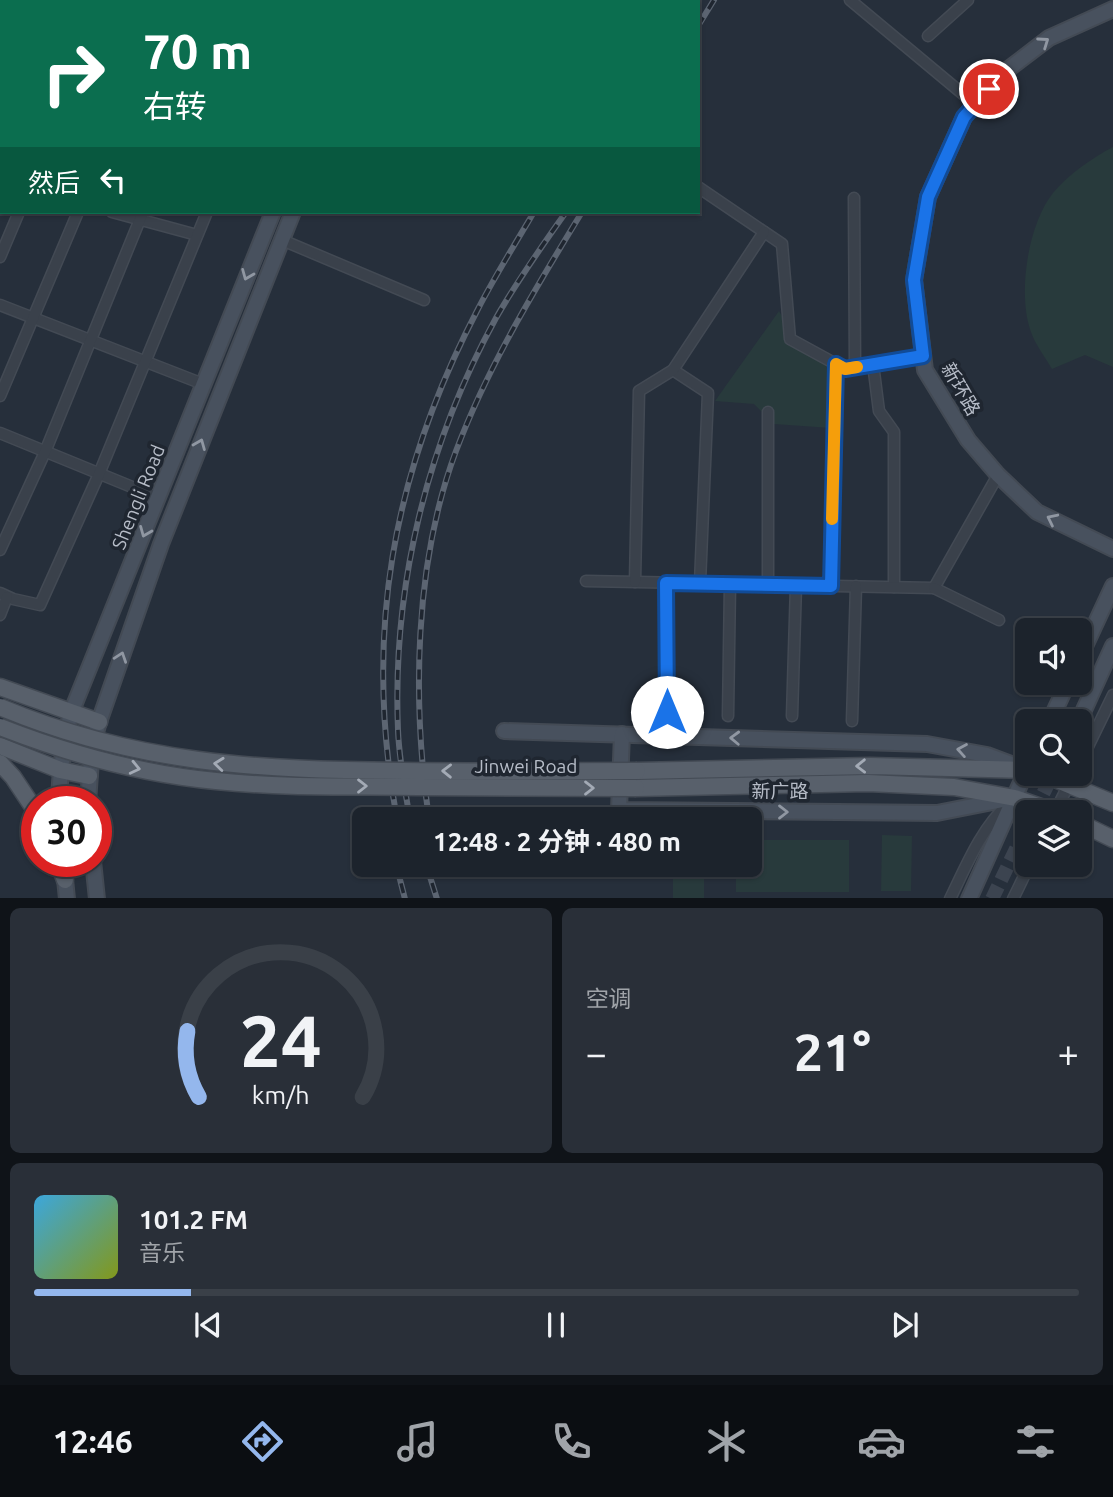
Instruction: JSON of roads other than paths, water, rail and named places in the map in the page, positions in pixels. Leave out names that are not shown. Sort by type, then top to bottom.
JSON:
[{"type":"main road","points":[[0,687],[99,722]]},
{"type":"main road","name":"Jinwei Road","points":[[0,707],[106,743],[159,755],[240,766],[315,770],[637,771],[870,766],[1015,769]]},
{"type":"main road","name":"Jinwei Road","points":[[0,727],[50,746],[100,760],[214,781],[314,786],[636,788],[868,783],[954,787],[1021,800]]},
{"type":"main road","points":[[0,746],[60,770],[89,776]]},
{"type":"main road","points":[[0,762],[21,789]]},
{"type":"main road","points":[[1085,786],[1113,803]]},
{"type":"main road","points":[[1092,829],[1113,839]]},
{"type":"street","points":[[850,0],[976,105]]},
{"type":"street","points":[[928,36],[968,0]]},
{"type":"street","points":[[1107,0],[1113,9]]},
{"type":"street","name":"新环路","points":[[1113,9],[1049,38],[1002,74],[964,117],[928,197],[914,280],[925,370],[968,440],[998,475],[1037,512],[1113,549]]},
{"type":"street","points":[[700,188],[782,244],[790,339],[845,369],[923,356]]},
{"type":"street","points":[[855,198],[855,367]]},
{"type":"street","points":[[0,255],[18,214]]},
{"type":"street","points":[[0,396],[77,214]]},
{"type":"street","points":[[0,615],[4,595],[40,606],[99,474],[206,214]]},
{"type":"street","name":"Shengli Road","points":[[60,786],[65,733],[71,713],[272,214]]},
{"type":"street","name":"Shengli Road","points":[[89,786],[92,746],[99,722],[161,544],[292,214]]},
{"type":"street","points":[[0,550],[45,452],[141,216],[197,235]]},
{"type":"street","points":[[635,582],[639,391],[673,370],[764,232]]},
{"type":"street","points":[[282,240],[424,300]]},
{"type":"street","points":[[0,305],[203,384]]},
{"type":"street","points":[[831,586],[836,364]]},
{"type":"street","points":[[873,364],[879,411],[894,432],[894,587]]},
{"type":"street","points":[[673,370],[708,393],[700,583]]},
{"type":"street","points":[[768,412],[768,584]]},
{"type":"street","points":[[0,433],[159,498]]},
{"type":"street","points":[[934,588],[998,475]]},
{"type":"street","points":[[586,581],[934,588],[999,620]]},
{"type":"street","points":[[666,583],[667,712]]},
{"type":"street","points":[[728,716],[730,584]]},
{"type":"street","points":[[792,716],[796,585]]},
{"type":"street","points":[[852,721],[856,586]]},
{"type":"street","points":[[1092,631],[1113,586]]},
{"type":"street","points":[[1084,709],[1113,646]]},
{"type":"street","points":[[1092,738],[1113,695]]},
{"type":"street","points":[[504,731],[928,744],[987,755],[1015,765]]},
{"type":"street","name":"新广路","points":[[622,734],[619,810],[937,813],[1015,798]]},
{"type":"street","points":[[0,762],[10,758],[34,761]]},
{"type":"street","points":[[969,898],[1020,786]]},
{"type":"street","points":[[950,898],[982,835],[996,815],[1015,798]]},
{"type":"street","points":[[95,877],[97,898]]},
{"type":"street","points":[[1013,898],[1024,877]]},
{"type":"street","points":[[65,880],[67,898]]},
{"type":"tunnel","points":[[1040,800],[1047,786]]},
{"type":"tunnel","points":[[992,898],[1015,851]]},
{"type":"railway","points":[[700,23],[714,0]]},
{"type":"railway","points":[[395,807],[387,751],[383,685],[385,620],[392,557],[406,494],[424,432],[448,370],[505,260],[533,214]]},
{"type":"railway","points":[[408,807],[399,741],[398,676],[401,623],[419,517],[433,466],[472,366],[504,304],[565,214]]},
{"type":"railway","points":[[428,807],[420,728],[420,633],[432,539],[442,494],[469,419],[498,358],[581,214]]},
{"type":"railway","points":[[399,877],[405,898]]},
{"type":"railway","points":[[430,877],[437,898]]}]
